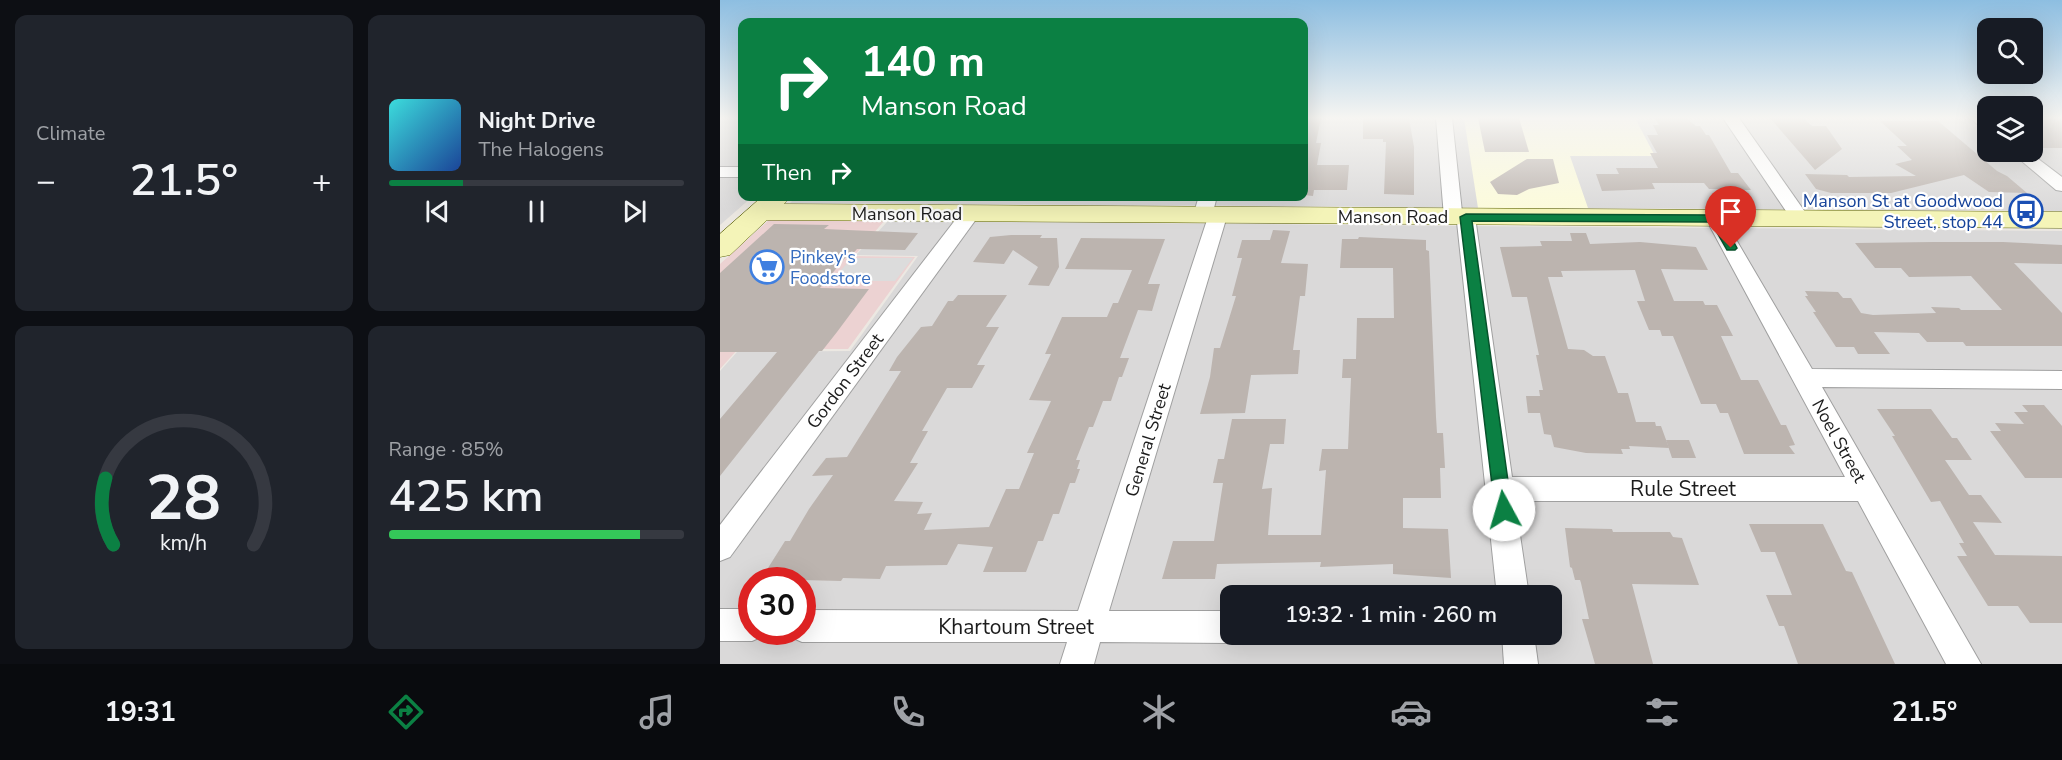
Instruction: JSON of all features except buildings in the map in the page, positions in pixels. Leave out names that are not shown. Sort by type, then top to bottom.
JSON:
[{"type":"street","points":[[1448,149],[1502,489],[1512,585]]},
{"type":"street","points":[[1752,149],[1801,219]]},
{"type":"street","points":[[2032,162],[2062,186]]},
{"type":"street","points":[[720,172],[738,172]]},
{"type":"street","points":[[720,249],[769,204]]},
{"type":"street","name":"Manson Road","points":[[769,204],[970,214],[1209,209],[1459,217],[2062,220]]},
{"type":"street","name":"General Street","points":[[1077,664],[1209,209]]},
{"type":"street","name":"Gordon Street","points":[[720,548],[970,214]]},
{"type":"street","name":"Noel Street","points":[[1715,219],[1964,664]]},
{"type":"street","points":[[1803,378],[2062,380]]},
{"type":"street","name":"Rule Street","points":[[1502,489],[1865,489]]},
{"type":"street","points":[[720,625],[738,625]]},
{"type":"street","name":"Khartoum Street","points":[[816,626],[1220,627]]},
{"type":"street","points":[[1519,645],[1521,664]]},
{"type":"shaded area","points":[[720,149],[738,149],[738,201],[747,201],[720,225]]},
{"type":"shaded area","points":[[1308,149],[1977,149],[1977,162],[2043,162],[2043,149],[2062,149],[2062,211],[790,203],[792,201],[1308,201]]},
{"type":"shaded area","points":[[1469,149],[1651,149],[1655,156],[1570,156],[1588,208],[1478,208]]},
{"type":"shaded area","points":[[770,219],[885,220],[854,256],[915,257],[848,349],[738,349],[720,369],[720,264]]},
{"type":"shaded area","points":[[888,221],[2062,231],[2062,664],[720,664],[720,371],[737,352],[850,351],[918,256],[856,255]]},
{"type":"shaded area","points":[[852,258],[913,258],[895,281],[831,281]]},
{"type":"place","name":"Manson St at Goodwood Street, stop 44","points":[[2026,211]]},
{"type":"place","name":"Pinkey's Foodstore","points":[[767,267]]},
{"type":"route","points":[[1504,510],[1466,217],[1715,219],[1731,248]]}]
